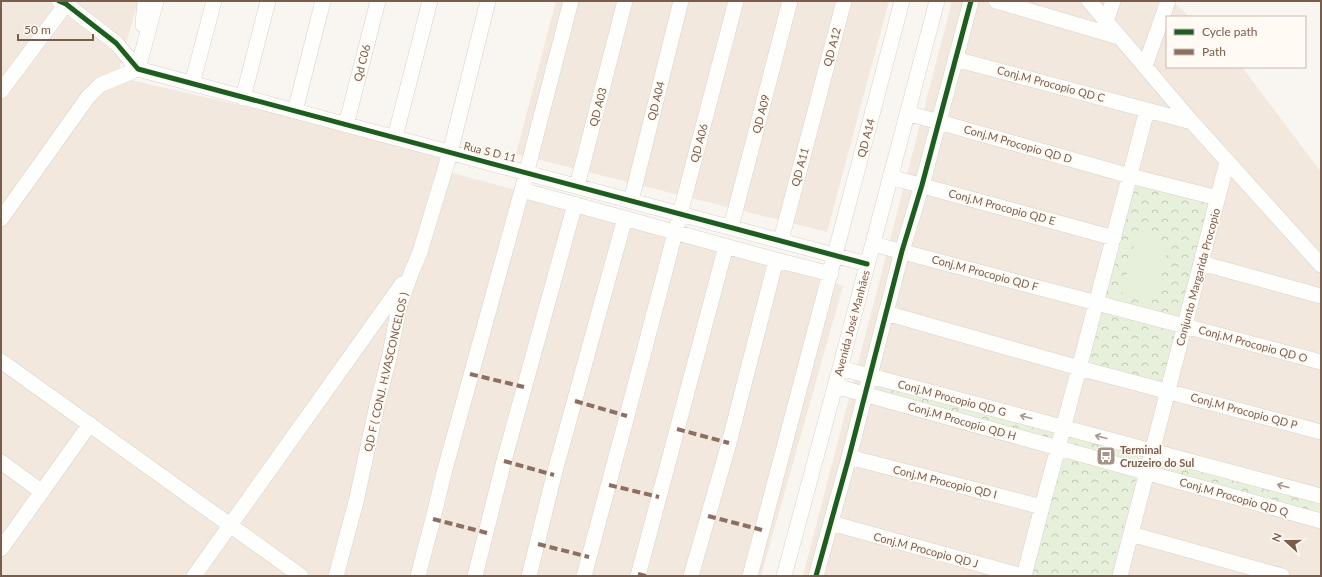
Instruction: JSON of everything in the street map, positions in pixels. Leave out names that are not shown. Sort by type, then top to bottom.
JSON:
[{"type":"street","points":[[138,69],[145,1]]},
{"type":"street","points":[[138,69],[156,1]]},
{"type":"street","points":[[192,84],[214,1]]},
{"type":"street","points":[[244,98],[268,1]]},
{"type":"street","points":[[295,111],[323,1]]},
{"type":"street","name":"Qd C06","points":[[346,125],[378,1]]},
{"type":"street","points":[[394,137],[430,1]]},
{"type":"street","name":"QD F ( CONJ. H.VASCONCELOS )","points":[[336,576],[356,502],[377,404],[390,354],[399,307],[420,252],[450,153],[488,1]]},
{"type":"street","name":"QD A03","points":[[577,186],[625,1]]},
{"type":"street","name":"QD A04","points":[[631,201],[681,1]]},
{"type":"street","name":"QD A06","points":[[584,576],[736,1]]},
{"type":"street","name":"QD A09","points":[[731,227],[790,1]]},
{"type":"street","name":"QD A12","points":[[820,94],[844,1]]},
{"type":"street","name":"Avenida José Manhães","points":[[784,576],[937,1]]},
{"type":"street","points":[[816,576],[849,457],[902,251],[939,122],[970,1]]},
{"type":"street","points":[[996,1],[1119,37]]},
{"type":"street","points":[[1090,1],[1106,22],[1192,122],[1321,265]]},
{"type":"street","points":[[1106,22],[1113,1]]},
{"type":"street","points":[[1144,66],[1168,1]]},
{"type":"street","points":[[1,91],[64,2],[116,43],[138,69]]},
{"type":"street","name":"QD A14","points":[[750,576],[902,2]]},
{"type":"street","points":[[418,576],[470,374],[522,190],[569,8]]},
{"type":"street","name":"Conj.M Procopio QD C","points":[[955,59],[1192,122]]},
{"type":"street","points":[[1,219],[88,98],[100,85],[138,69]]},
{"type":"street","name":"Rua S D 11","points":[[138,69],[867,264]]},
{"type":"street","name":"QD A11","points":[[781,240],[820,94]]},
{"type":"street","points":[[1023,576],[1064,427],[1147,110]]},
{"type":"street","name":"Conj.M Procopio QD D","points":[[907,113],[1130,176],[1218,198]]},
{"type":"street","name":"Conjunto Margarida Procopio","points":[[1120,576],[1227,162]]},
{"type":"street","name":"Conj.M Procopio QD E","points":[[890,177],[1114,238]]},
{"type":"street","points":[[522,190],[831,274]]},
{"type":"street","points":[[475,576],[504,461],[575,204]]},
{"type":"street","points":[[529,576],[554,475],[625,218]]},
{"type":"street","name":"Conj.M Procopio QD F","points":[[873,244],[1185,326]]},
{"type":"street","points":[[638,576],[726,246]]},
{"type":"street","points":[[691,576],[729,443],[776,260]]},
{"type":"street","points":[[1201,262],[1321,296]]},
{"type":"street","points":[[194,576],[412,271]]},
{"type":"street","points":[[886,313],[1079,368]]},
{"type":"street","name":"Conj.M Procopio QD O","points":[[1185,326],[1321,362]]},
{"type":"street","points":[[1,360],[301,576]]},
{"type":"street","name":"Conj.M Procopio QD G","points":[[840,368],[1152,451]]},
{"type":"street","name":"Conj.M Procopio QD P","points":[[1079,368],[1321,432]]},
{"type":"street","name":"Conj.M Procopio QD H","points":[[835,386],[1147,473]]},
{"type":"street","points":[[1,549],[90,424]]},
{"type":"street","points":[[1152,451],[1321,496]]},
{"type":"street","name":"Conj.M Procopio QD I","points":[[849,457],[1042,507]]},
{"type":"street","points":[[1,462],[42,492]]},
{"type":"street","name":"Conj.M Procopio QD Q","points":[[1147,473],[1321,521]]},
{"type":"street","name":"Conj.M Procopio QD J","points":[[831,524],[1023,576]]},
{"type":"street","points":[[1131,534],[1282,576]]},
{"type":"shaded area","points":[[1,1],[138,1],[117,77],[450,153],[445,171],[776,260],[843,286],[761,576],[1,576]]},
{"type":"shaded area","points":[[556,1],[889,1],[827,232],[516,154]]},
{"type":"shaded area","points":[[952,1],[1172,1],[1189,16],[1166,16],[1166,68],[1243,68],[1321,172],[1321,576],[803,576]]},
{"type":"green space","points":[[1132,179],[1210,199],[1163,384],[1084,364]]},
{"type":"green space","points":[[1137,234],[1169,243],[1157,300],[1122,293]]},
{"type":"green space","points":[[874,379],[1053,429],[1050,443],[871,392]]},
{"type":"green space","points":[[1065,431],[1148,453],[1144,468],[1061,445]]},
{"type":"green space","points":[[1156,454],[1321,498],[1321,516],[1152,470]]},
{"type":"green space","points":[[1060,457],[1137,475],[1110,576],[1028,576]]},
{"type":"marked path","points":[[470,374],[524,387]]},
{"type":"marked path","points":[[575,401],[627,416]]},
{"type":"marked path","points":[[677,429],[729,443]]},
{"type":"marked path","points":[[504,461],[554,475]]},
{"type":"marked path","points":[[609,485],[659,497]]},
{"type":"marked path","points":[[708,516],[762,530]]},
{"type":"marked path","points":[[433,519],[487,533]]},
{"type":"marked path","points":[[538,544],[589,557]]},
{"type":"marked path","points":[[638,574],[646,576]]},
{"type":"cycle path","points":[[59,1],[66,4],[116,43],[138,69],[867,264]]},
{"type":"cycle path","points":[[816,576],[849,457],[902,251],[922,185],[971,1]]},
{"type":"place","name":"Terminal Cruzeiro do Sul","points":[[1106,456]]}]
